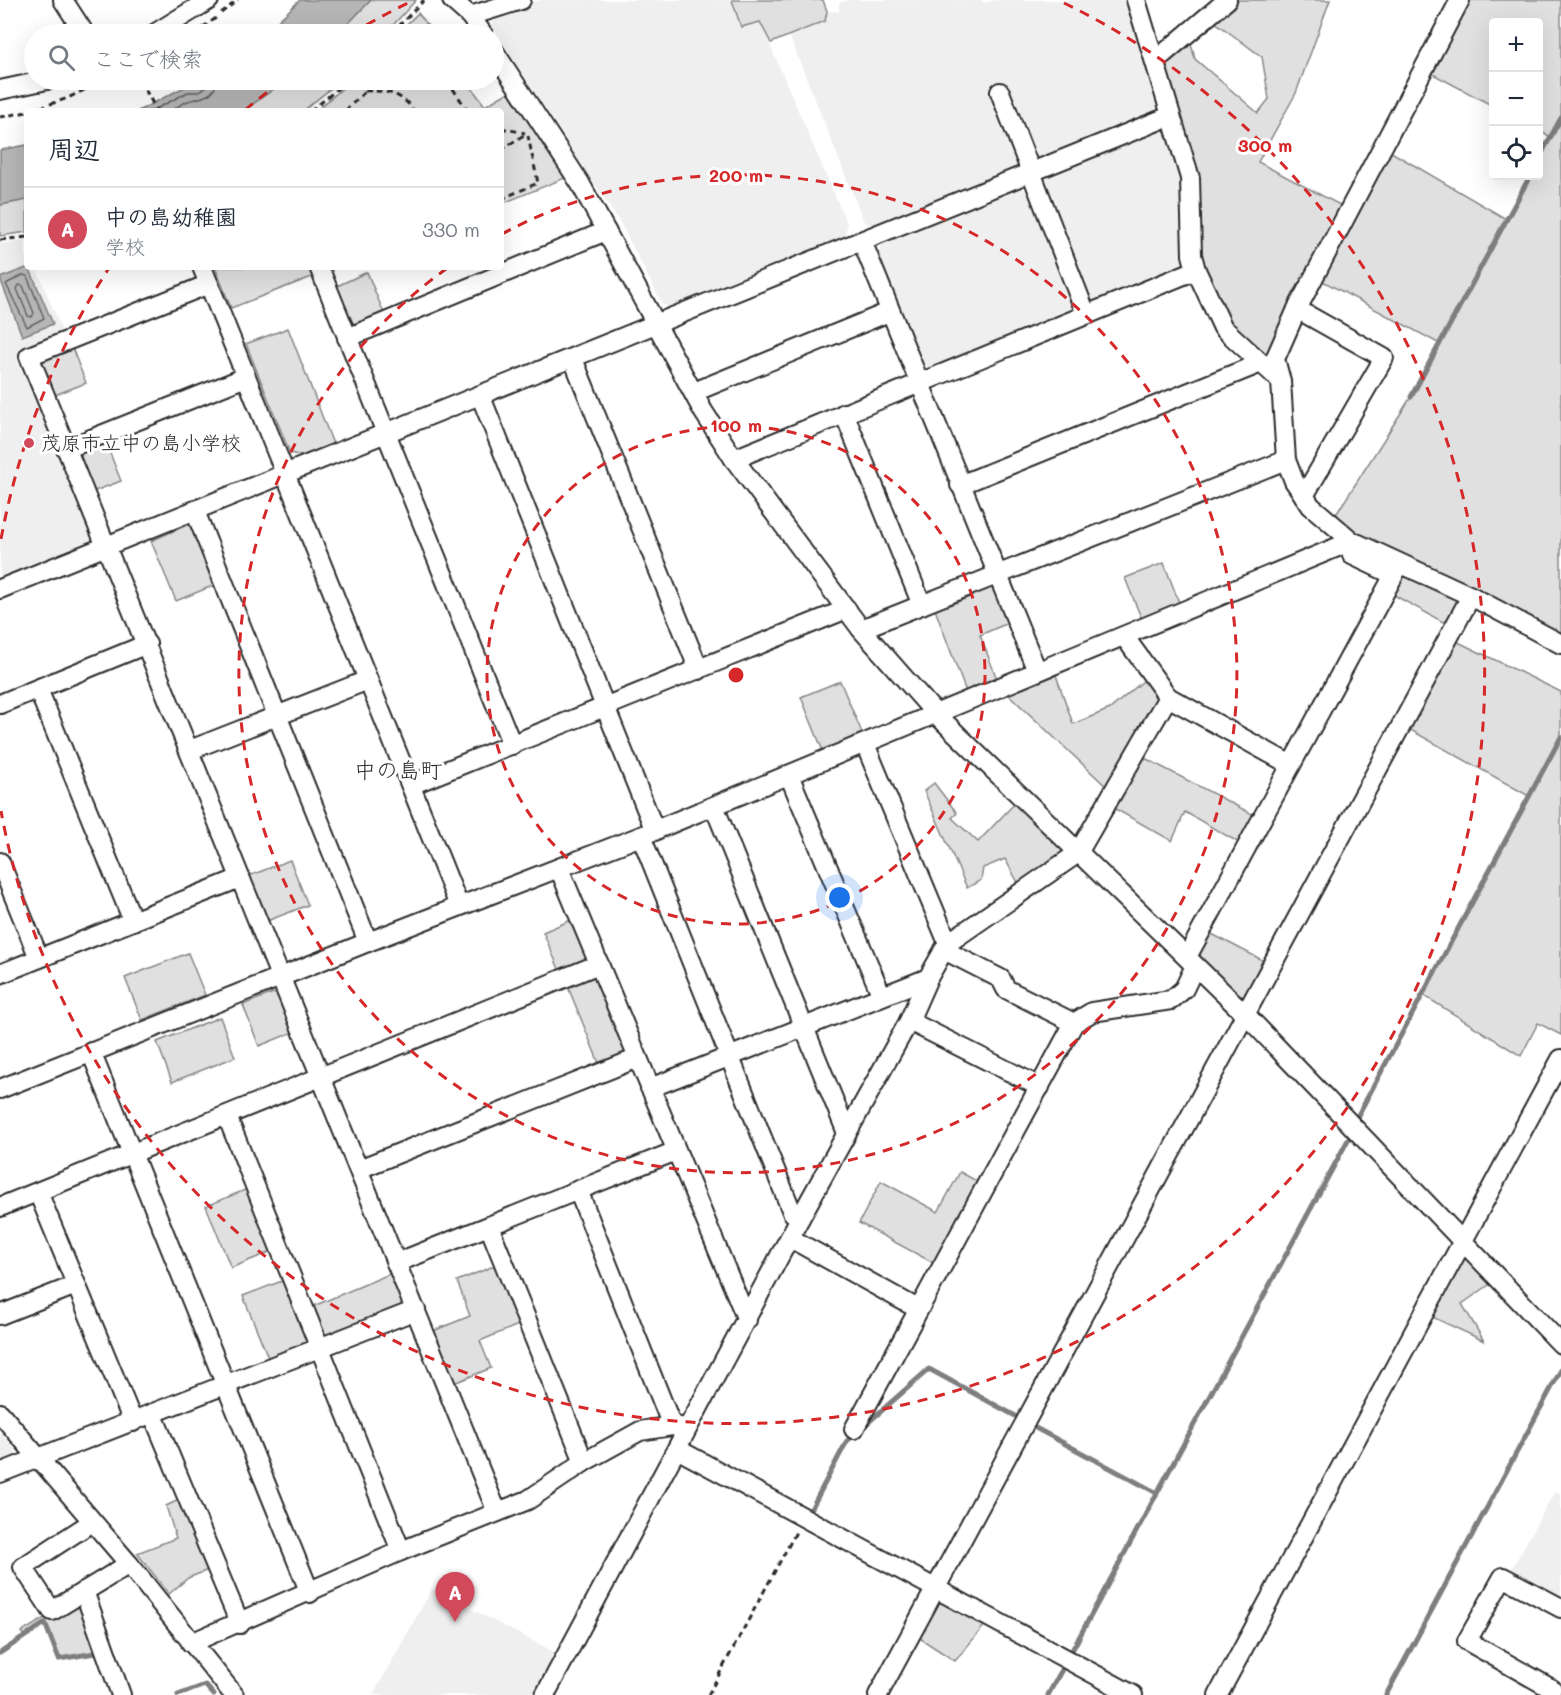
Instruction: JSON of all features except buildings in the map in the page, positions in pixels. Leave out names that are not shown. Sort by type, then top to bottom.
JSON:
[{"type":"street","points":[[63,0],[79,24]]},
{"type":"street","points":[[170,24],[209,0]]},
{"type":"street","points":[[452,0],[476,24]]},
{"type":"street","points":[[470,16],[521,0]]},
{"type":"street","points":[[1136,0],[1190,178],[1192,255],[1196,270],[1223,328],[1281,381]]},
{"type":"street","points":[[1155,61],[1227,0]]},
{"type":"street","points":[[1460,0],[1297,309],[1275,359],[1281,381],[1286,460],[1294,481],[1311,506],[1352,542],[1471,596],[1561,644]]},
{"type":"street","points":[[504,70],[534,129],[580,183],[659,324],[694,392],[734,459],[861,629],[935,713],[1246,1014],[1561,1344]]},
{"type":"street","points":[[0,90],[24,85]]},
{"type":"street","points":[[1000,92],[1086,314]]},
{"type":"street","points":[[0,590],[1170,116]]},
{"type":"street","points":[[347,338],[606,231]]},
{"type":"street","points":[[862,241],[1037,671]]},
{"type":"street","points":[[320,270],[512,745]]},
{"type":"street","points":[[734,459],[1196,270]]},
{"type":"street","points":[[459,906],[206,275],[29,356],[497,1512]]},
{"type":"street","points":[[1297,309],[1384,358],[1304,496]]},
{"type":"street","points":[[694,392],[889,312]]},
{"type":"street","points":[[573,359],[699,670]]},
{"type":"street","points":[[960,485],[1261,363]]},
{"type":"street","points":[[66,448],[246,377]]},
{"type":"street","points":[[481,397],[606,708],[728,1056],[792,1212],[800,1218]]},
{"type":"street","points":[[844,413],[922,605]]},
{"type":"street","points":[[861,629],[1286,460]]},
{"type":"street","points":[[195,512],[368,942]]},
{"type":"street","points":[[1,1085],[91,1052],[648,833],[1352,542]]},
{"type":"street","points":[[854,1429],[1074,1023],[1092,1012],[1171,1000],[1184,989],[1191,961],[1291,765],[1394,575],[1352,555],[1352,542]]},
{"type":"street","points":[[878,1695],[1471,596]]},
{"type":"street","points":[[411,784],[606,708],[847,609]]},
{"type":"street","points":[[1124,636],[1168,697],[1291,765]]},
{"type":"street","points":[[0,704],[147,644]]},
{"type":"street","points":[[190,750],[368,680]]},
{"type":"street","points":[[38,689],[133,921]]},
{"type":"street","points":[[545,1695],[677,1449],[679,1427],[747,1320],[800,1218],[909,1021],[928,978],[946,947],[1078,853],[1168,697]]},
{"type":"street","points":[[865,744],[946,947],[1001,980],[1006,989],[1074,1023]]},
{"type":"street","points":[[789,775],[881,994]]},
{"type":"street","points":[[714,806],[847,1133]]},
{"type":"street","points":[[0,862],[39,958]]},
{"type":"street","points":[[560,868],[747,1320]]},
{"type":"street","points":[[0,974],[240,878]]},
{"type":"street","points":[[0,1207],[599,964]]},
{"type":"street","points":[[650,1088],[881,994],[928,978]]},
{"type":"street","points":[[909,1021],[1040,1087]]},
{"type":"street","points":[[91,1052],[310,1593]]},
{"type":"street","points":[[358,1169],[638,1058]]},
{"type":"street","points":[[1218,1695],[1561,1059]]},
{"type":"street","points":[[227,1116],[400,1551]]},
{"type":"street","points":[[396,1263],[676,1151]]},
{"type":"street","points":[[578,1190],[679,1427]]},
{"type":"street","points":[[38,1192],[133,1422]]},
{"type":"street","points":[[489,1226],[584,1462]]},
{"type":"street","points":[[790,1238],[918,1309]]},
{"type":"street","points":[[0,1315],[76,1285]]},
{"type":"street","points":[[0,1473],[416,1310]]},
{"type":"street","points":[[0,1413],[129,1564],[234,1695]]},
{"type":"street","points":[[153,1414],[240,1624]]},
{"type":"street","points":[[191,1643],[240,1624],[400,1551],[528,1500],[584,1462],[640,1431],[679,1427]]},
{"type":"street","points":[[677,1449],[1133,1695]]},
{"type":"street","points":[[92,1522],[23,1567],[52,1611],[129,1564]]},
{"type":"street","points":[[1561,1608],[1503,1577],[1467,1641],[1550,1692],[1561,1672]]},
{"type":"street","points":[[84,1591],[121,1695]]},
{"type":"path","points":[[401,24],[424,0]]},
{"type":"path","points":[[37,108],[84,90]]},
{"type":"path","points":[[145,90],[155,108]]},
{"type":"path","points":[[315,108],[336,90]]},
{"type":"path","points":[[348,108],[365,91],[380,90],[397,95],[411,108]]},
{"type":"path","points":[[454,90],[466,108]]},
{"type":"path","points":[[0,117],[24,112]]},
{"type":"path","points":[[504,128],[534,129]]},
{"type":"path","points":[[504,148],[534,129]]},
{"type":"path","points":[[504,198],[538,183],[534,129]]},
{"type":"path","points":[[0,240],[24,237]]},
{"type":"path","points":[[708,1695],[804,1517]]},
{"type":"shaded area","points":[[371,0],[416,0],[394,24],[348,24]]},
{"type":"shaded area","points":[[540,0],[732,0],[741,27],[760,22],[847,224],[845,237],[673,308],[662,304],[622,226],[504,45],[504,24],[492,24],[502,12]]},
{"type":"shaded area","points":[[732,0],[823,0],[827,11],[825,21],[771,43],[760,22],[741,27]]},
{"type":"shaded area","points":[[848,0],[982,0],[984,3],[995,0],[1130,0],[1161,101],[1154,112],[875,226],[864,222],[790,37],[825,21],[827,11],[839,12],[839,3]]},
{"type":"shaded area","points":[[1232,0],[1330,0],[1296,93],[1258,162],[1342,206],[1286,309],[1288,317],[1273,353],[1262,358],[1227,324],[1207,280],[1161,61],[1190,40],[1195,59],[1258,113],[1269,99],[1262,57],[1211,19]]},
{"type":"shaded area","points":[[1467,0],[1561,0],[1561,638],[1362,539],[1335,516],[1411,397],[1440,344],[1317,278],[1388,150],[1506,219],[1528,180],[1543,180],[1543,152],[1551,137],[1543,132],[1543,18],[1489,18],[1489,104],[1429,72]]},
{"type":"shaded area","points":[[418,13],[426,24],[407,24]]},
{"type":"shaded area","points":[[272,90],[329,90],[307,108],[247,108]]},
{"type":"shaded area","points":[[340,90],[473,90],[485,106],[512,90],[565,178],[504,203],[504,108],[319,108]]},
{"type":"shaded area","points":[[1162,129],[1172,132],[1184,178],[1186,258],[1179,270],[1098,303],[1090,299],[1043,185],[1050,173]]},
{"type":"shaded area","points":[[1015,187],[1026,190],[1073,304],[1069,315],[933,370],[923,366],[878,254],[883,241]]},
{"type":"shaded area","points":[[24,201],[24,232],[0,236],[0,205]]},
{"type":"shaded area","name":"茂原市立中の島小学校","points":[[24,240],[24,270],[37,270],[64,336],[22,353],[95,532],[91,543],[0,580],[0,244]]},
{"type":"shaded area","points":[[216,270],[315,270],[317,275],[231,308]]},
{"type":"shaded area","points":[[367,272],[385,316],[359,325],[350,322],[337,286]]},
{"type":"shaded area","points":[[288,328],[333,444],[302,456],[290,453],[246,344]]},
{"type":"shaded area","points":[[70,343],[86,383],[52,396],[38,362]]},
{"type":"shaded area","points":[[104,438],[121,481],[92,492],[78,457],[81,447]]},
{"type":"shaded area","points":[[187,525],[196,529],[217,584],[176,601],[151,541]]},
{"type":"shaded area","points":[[1164,563],[1180,605],[1142,620],[1125,578]]},
{"type":"shaded area","points":[[1401,567],[1459,593],[1463,606],[1452,627],[1390,593]]},
{"type":"shaded area","points":[[989,583],[993,587],[1008,623],[980,635],[997,679],[966,692],[933,604]]},
{"type":"shaded area","points":[[1454,640],[1561,692],[1561,1035],[1538,1023],[1521,1056],[1423,995],[1529,796],[1407,728]]},
{"type":"shaded area","points":[[1056,675],[1073,724],[1110,709],[1149,676],[1161,692],[1109,789],[1008,694]]},
{"type":"shaded area","points":[[840,681],[863,735],[823,751],[801,697]]},
{"type":"shaded area","points":[[1139,755],[1258,817],[1243,845],[1185,812],[1172,841],[1110,806]]},
{"type":"shaded area","points":[[934,783],[957,813],[952,818],[978,842],[1014,804],[1064,849],[1062,859],[1021,888],[1005,859],[983,868],[981,880],[967,888],[924,791]]},
{"type":"shaded area","points":[[290,860],[308,905],[267,921],[249,876]]},
{"type":"shaded area","points":[[576,918],[591,957],[562,976],[543,932]]},
{"type":"shaded area","points":[[1206,931],[1270,964],[1247,1002],[1201,958],[1198,944]]},
{"type":"shaded area","points":[[188,953],[205,995],[142,1020],[125,978]]},
{"type":"shaded area","points":[[590,973],[599,977],[629,1048],[625,1058],[601,1068],[566,982]]},
{"type":"shaded area","points":[[273,993],[282,998],[296,1031],[259,1046],[243,1005]]},
{"type":"shaded area","points":[[220,1017],[235,1057],[172,1082],[157,1042]]},
{"type":"shaded area","points":[[960,1172],[982,1184],[939,1266],[859,1223],[881,1181],[938,1212]]},
{"type":"shaded area","points":[[250,1188],[275,1250],[231,1268],[206,1206]]},
{"type":"shaded area","points":[[1461,1253],[1492,1283],[1462,1304],[1484,1341],[1428,1315]]},
{"type":"shaded area","points":[[499,1264],[523,1323],[480,1341],[491,1368],[454,1383],[433,1331],[470,1316],[457,1281]]},
{"type":"shaded area","points":[[394,1272],[404,1297],[401,1307],[329,1337],[319,1334],[309,1308]]},
{"type":"shaded area","points":[[287,1279],[310,1338],[307,1347],[270,1362],[243,1296]]},
{"type":"shaded area","points":[[0,1432],[16,1451],[13,1462],[0,1467]]},
{"type":"shaded area","points":[[1555,1491],[1561,1495],[1561,1600],[1510,1572]]},
{"type":"shaded area","points":[[183,1498],[213,1568],[188,1578],[169,1594],[137,1553],[176,1538],[166,1506]]},
{"type":"shaded area","points":[[432,1589],[560,1655],[538,1695],[373,1695]]},
{"type":"shaded area","points":[[934,1596],[989,1620],[955,1661],[915,1635]]},
{"type":"shaded area","points":[[79,1597],[95,1653],[59,1659],[46,1623],[25,1637],[22,1632]]},
{"type":"water","points":[[300,0],[371,0],[348,24],[275,24]]},
{"type":"water","points":[[178,90],[272,90],[247,108],[144,108]]},
{"type":"water","points":[[24,146],[24,201],[0,205],[0,150]]},
{"type":"water","points":[[24,269],[30,270],[53,324],[22,336],[0,278]]},
{"type":"waterway","points":[[1543,151],[1561,118]]},
{"type":"waterway","points":[[1411,397],[1528,180]]},
{"type":"waterway","points":[[1357,1117],[1561,737]]},
{"type":"waterway","points":[[1069,1656],[1349,1138]]},
{"type":"waterway","points":[[809,1513],[847,1441],[929,1369],[1021,1419]]},
{"type":"waterway","points":[[1386,1695],[1561,1370]]},
{"type":"waterway","points":[[1028,1424],[1157,1493]]},
{"type":"waterway","points":[[0,1653],[45,1623],[59,1659],[95,1653]]},
{"type":"waterway","points":[[1048,1695],[1066,1662]]},
{"type":"waterway","points":[[178,1695],[205,1685],[214,1695]]},
{"type":"place","name":"茂原市立中の島小学校","points":[[29,443]]},
{"type":"place","name":"中の島幼稚園","points":[[455,1622]]},
{"type":"district","name":"中の島町","points":[[398,770]]}]
